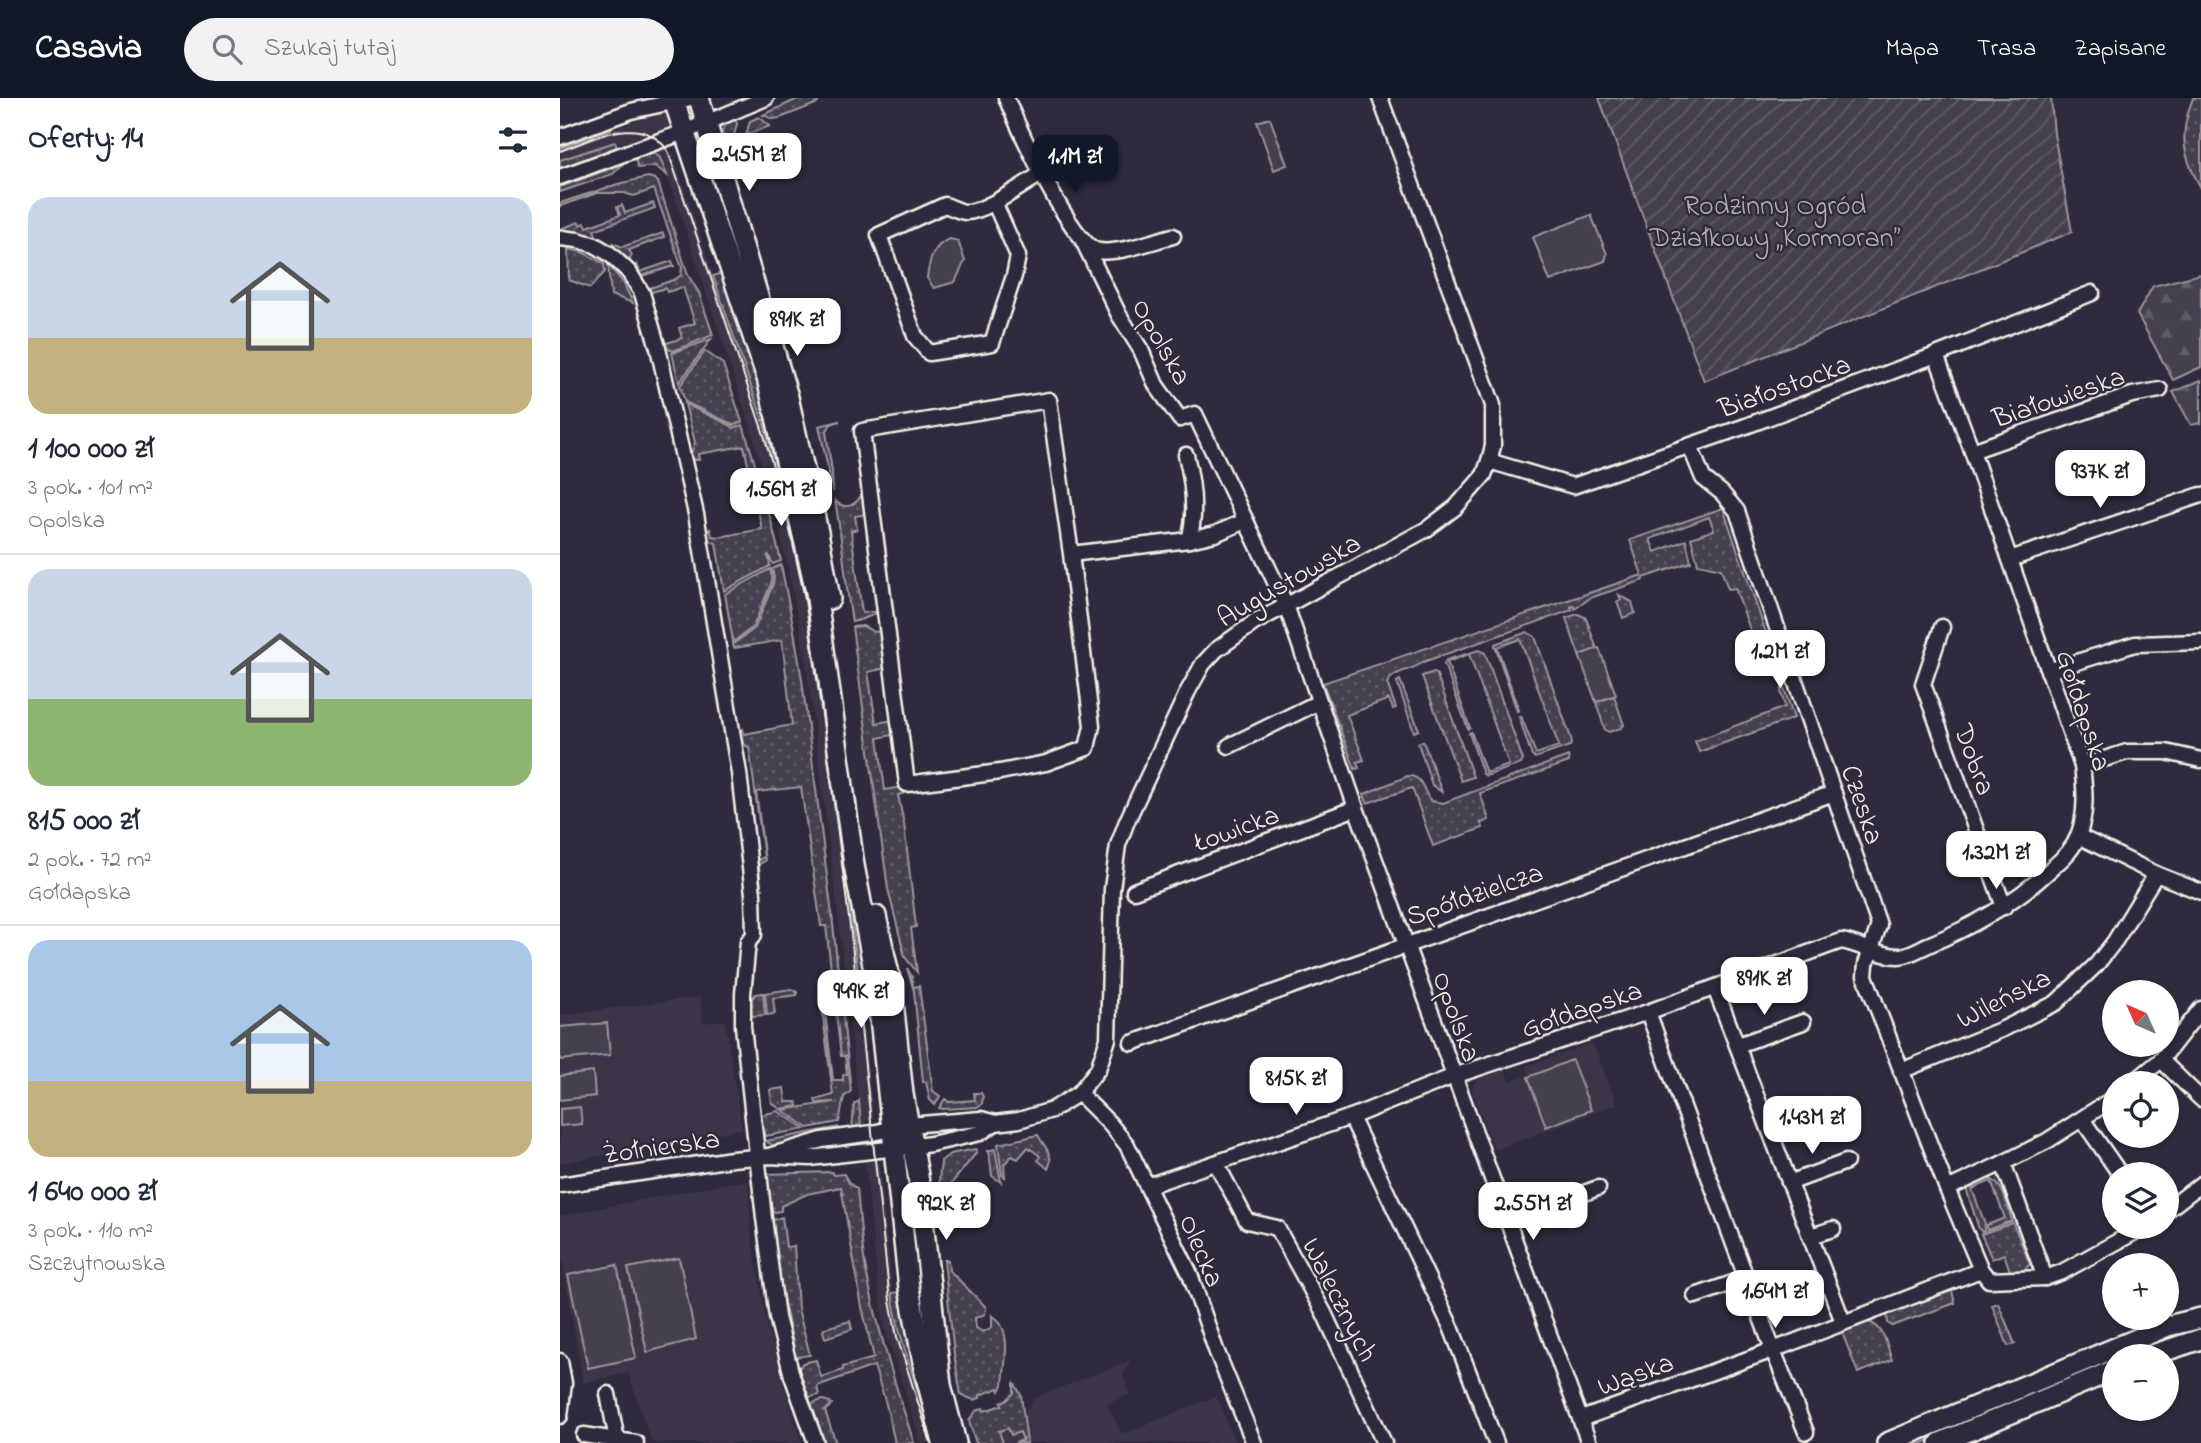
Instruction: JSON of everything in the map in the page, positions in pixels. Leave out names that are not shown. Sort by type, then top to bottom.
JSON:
[{"type":"main road","points":[[699,98],[788,397],[818,532],[837,648],[868,879],[891,983],[900,1127]]},
{"type":"main road","points":[[679,99],[684,132],[767,378],[816,592],[854,865],[904,1148],[911,1295],[930,1396],[943,1443]]},
{"type":"main road","points":[[904,1148],[918,1175],[941,1385],[956,1443]]},
{"type":"main road","points":[[1887,1443],[2168,1326],[2201,1318]]},
{"type":"main road","points":[[2179,1346],[2201,1339]]},
{"type":"main road","points":[[2070,1366],[2077,1367],[2080,1371],[2082,1377],[2079,1384]]},
{"type":"main road","points":[[1940,1443],[2102,1375]]},
{"type":"street","points":[[560,177],[684,132],[765,98]]},
{"type":"street","name":"Opolska","points":[[1006,98],[1041,174],[1083,241],[1119,315],[1141,350],[1156,385],[1180,419],[1195,414],[1286,605],[1405,944],[1589,1443]]},
{"type":"street","name":"Augustowska","points":[[900,1127],[981,1119],[995,1123],[1009,1122],[1060,1107],[1079,1093],[1098,1069],[1108,1039],[1114,867],[1118,845],[1188,691],[1203,664],[1234,636],[1427,529],[1457,507],[1484,475],[1493,446],[1493,405],[1380,98]]},
{"type":"street","points":[[560,136],[618,115],[679,99]]},
{"type":"street","points":[[995,204],[1017,256],[1014,276],[992,343],[929,353],[915,336],[879,235],[945,205],[967,213],[995,204],[1041,174]]},
{"type":"street","points":[[1083,241],[1096,251],[1110,252],[1172,236]]},
{"type":"street","points":[[560,238],[587,242],[604,250],[624,267],[636,282],[658,348],[696,514],[734,737],[753,894],[754,935],[748,942],[743,1026],[763,1157],[777,1317],[792,1376],[816,1443]]},
{"type":"street","name":"Białostocka","points":[[1489,461],[1573,486],[1936,355],[2092,293]]},
{"type":"street","name":"Gołdapska","points":[[1147,1186],[1351,1117],[1454,1076],[1648,1012],[1841,941],[1901,956],[1966,929],[2004,907],[2035,884],[2070,851],[2078,836],[2086,798],[2082,766],[1936,355]]},
{"type":"street","name":"Białowieska","points":[[1972,451],[2132,395],[2160,390]]},
{"type":"street","points":[[1049,400],[1071,554],[1092,726],[1087,748],[1046,763],[907,784],[862,431],[1049,400]]},
{"type":"street","name":"Czeska","points":[[1690,446],[1703,478],[1722,493],[1737,511],[1879,925],[1870,948],[1865,976],[1981,1270]]},
{"type":"street","points":[[1186,455],[1192,481],[1194,523],[1189,540]]},
{"type":"street","points":[[2010,559],[2201,495]]},
{"type":"street","points":[[1071,554],[1189,540],[1215,534],[1245,521]]},
{"type":"street","name":"Dobra","points":[[1942,627],[1923,684],[2004,907]]},
{"type":"street","points":[[2048,671],[2135,644],[2201,642]]},
{"type":"street","points":[[1229,746],[1319,702]]},
{"type":"street","points":[[2082,766],[2127,752],[2165,752],[2201,760]]},
{"type":"street","name":"Spółdzielcza","points":[[1132,1043],[1834,793]]},
{"type":"street","name":"Łowicka","points":[[1134,891],[1356,808]]},
{"type":"street","points":[[2078,836],[2156,874],[2201,892]]},
{"type":"street","name":"Wileńska","points":[[1901,1071],[2003,1029],[2056,1003],[2097,964],[2115,941],[2156,874]]},
{"type":"street","points":[[1715,988],[1843,1322]]},
{"type":"street","points":[[2148,1071],[2161,1060],[2201,1009]]},
{"type":"street","points":[[1648,1012],[1806,1432]]},
{"type":"street","points":[[1738,1045],[1803,1022]]},
{"type":"street","points":[[2161,1060],[2201,1099]]},
{"type":"street","name":"Olecka","points":[[1079,1093],[1127,1145],[1190,1274],[1216,1350],[1254,1443]]},
{"type":"street","points":[[1769,1128],[1827,1106]]},
{"type":"street","points":[[1947,1189],[2047,1141],[2102,1106]]},
{"type":"street","points":[[1351,1117],[1451,1327],[1496,1443]]},
{"type":"street","points":[[2082,1119],[2112,1162]]},
{"type":"street","name":"Augustowska","points":[[904,1148],[980,1133],[995,1123]]},
{"type":"street","name":"Żołnierska","points":[[763,1157],[822,1140],[900,1127]]},
{"type":"street","name":"Żołnierska","points":[[560,1185],[617,1175],[763,1157],[810,1158],[904,1148]]},
{"type":"street","points":[[1789,1183],[1846,1162]]},
{"type":"street","name":"Walecznych","points":[[1216,1163],[1247,1221],[1277,1228],[1324,1313],[1384,1443]]},
{"type":"street","points":[[2003,1163],[2045,1279]]},
{"type":"street","points":[[2179,1201],[2201,1184]]},
{"type":"street","points":[[1506,1221],[1598,1188]]},
{"type":"street","points":[[1811,1236],[1833,1229]]},
{"type":"street","points":[[1981,1270],[1989,1280],[2045,1279],[2122,1239]]},
{"type":"street","name":"Wąska","points":[[1581,1419],[1773,1350],[1981,1270]]},
{"type":"street","points":[[1695,1296],[1748,1278]]},
{"type":"street","points":[[560,1361],[565,1383],[560,1416]]},
{"type":"street","points":[[608,1394],[617,1440]]},
{"type":"street","points":[[584,1435],[636,1443]]},
{"type":"shaded area","points":[[660,112],[668,113],[671,117],[668,129],[636,142],[615,142],[560,160],[560,148]]},
{"type":"shaded area","points":[[665,150],[674,153],[768,439],[798,547],[823,695],[856,955],[873,1114],[861,1127],[838,914],[806,663],[794,596],[776,514],[750,426],[673,191],[660,158],[653,152]]},
{"type":"shaded area","points":[[700,997],[703,1023],[725,1020],[742,1129],[560,1163],[560,1015]]},
{"type":"shaded area","points":[[1593,1043],[1617,1104],[1495,1150],[1472,1091],[1476,1080],[1505,1070],[1510,1081],[1529,1075],[1526,1066]]},
{"type":"shaded area","points":[[865,1160],[880,1164],[895,1311],[900,1336],[935,1443],[921,1443],[885,1328],[879,1296]]},
{"type":"shaded area","points":[[748,1181],[751,1232],[766,1320],[802,1443],[651,1441],[628,1373],[583,1383],[560,1246],[560,1216]]},
{"type":"shaded area","points":[[1131,1360],[1123,1376],[1130,1394],[1107,1404],[1122,1434],[1217,1396],[1235,1443],[977,1443],[969,1422],[973,1415],[991,1409],[1023,1416],[1034,1398]]},
{"type":"green space","points":[[800,98],[816,98],[818,103],[780,118],[773,119],[763,115]]},
{"type":"green space","name":"Rodzinny Ogród Działkowy „Kormoran”","points":[[1599,98],[2051,98],[2054,134],[2072,232],[1704,381]]},
{"type":"green space","points":[[2193,98],[2201,98],[2201,188],[2186,155],[2184,134]]},
{"type":"green space","points":[[735,117],[737,124],[730,151],[723,154],[722,133],[726,124]]},
{"type":"green space","points":[[759,117],[770,126],[746,135],[750,121]]},
{"type":"green space","points":[[1270,118],[1287,165],[1274,170],[1257,122]]},
{"type":"green space","points":[[609,124],[611,130],[560,148],[560,143]]},
{"type":"green space","points":[[615,142],[617,147],[560,169],[560,160]]},
{"type":"green space","points":[[654,152],[660,158],[667,175],[655,166],[638,168],[635,158]]},
{"type":"green space","points":[[623,164],[613,174],[560,192],[560,187]]},
{"type":"green space","points":[[648,177],[658,182],[688,275],[699,293],[713,335],[673,351],[661,345],[682,338],[679,328],[695,323],[683,287],[667,292],[665,288],[652,292],[649,297],[634,269],[637,264],[640,272],[672,261],[674,266],[642,276],[647,289],[681,275],[682,268],[654,189],[634,196],[624,193],[597,193],[560,206],[560,203]]},
{"type":"green space","points":[[653,203],[655,208],[594,230],[595,239],[560,233],[560,229],[579,222],[580,225],[585,223],[587,227],[620,215],[617,207],[622,205],[625,213]]},
{"type":"green space","points":[[1591,215],[1607,254],[1605,261],[1550,281],[1533,237]]},
{"type":"green space","points":[[663,233],[664,237],[629,250],[632,255],[630,259],[611,247],[613,243],[622,247]]},
{"type":"green space","points":[[950,239],[958,241],[965,261],[955,282],[934,288],[927,278],[931,260],[936,249]]},
{"type":"green space","points":[[568,249],[582,252],[604,263],[605,272],[590,288],[569,280]]},
{"type":"green space","points":[[608,265],[623,282],[633,303],[611,295]]},
{"type":"green space","points":[[724,272],[753,357],[791,520],[763,421],[713,276]]},
{"type":"green space","points":[[2201,274],[2201,367],[2173,380],[2137,314],[2153,286]]},
{"type":"green space","points":[[711,339],[679,383],[672,353]]},
{"type":"green space","points":[[705,351],[723,364],[742,422],[734,425],[685,402],[680,386]]},
{"type":"green space","points":[[2201,380],[2201,423],[2191,425],[2173,392]]},
{"type":"green space","points":[[685,404],[733,428],[743,425],[781,561],[773,564],[768,554],[770,566],[724,591],[716,543],[708,540],[706,534],[710,529],[712,536],[719,537],[762,529],[744,446],[698,454],[699,460],[693,460],[691,454],[695,442]]},
{"type":"green space","points":[[840,421],[831,424],[826,432],[833,492],[819,426]]},
{"type":"green space","points":[[863,492],[868,514],[855,516],[857,529],[851,531],[862,613],[881,611],[852,622],[835,501],[843,506],[851,505]]},
{"type":"green space","points":[[1723,508],[1779,671],[1761,668],[1752,660],[1750,655],[1758,652],[1735,588],[1728,589],[1721,569],[1698,564],[1691,538],[1714,530],[1709,517],[1650,539],[1655,552],[1686,540],[1691,562],[1590,598],[1575,609],[1574,606],[1571,607],[1572,610],[1423,662],[1394,676],[1387,683],[1396,708],[1393,709],[1389,699],[1347,715],[1364,760],[1357,762],[1359,768],[1355,769],[1323,683],[1642,575],[1630,540]]},
{"type":"green space","points":[[781,565],[802,680],[851,1091],[844,1097],[839,1122],[808,1128],[782,1110],[834,1102],[816,1103],[815,1100],[833,1095],[820,992],[823,994],[833,1080],[843,1080],[843,1075],[847,1074],[845,1056],[841,1056],[826,926],[821,926],[801,787],[756,792],[765,861],[759,864],[761,888],[764,889],[759,888],[756,861],[764,857],[749,747],[742,744],[739,732],[743,729],[744,734],[792,725],[782,640],[734,648],[733,644],[755,628],[773,584],[772,569]]},
{"type":"green space","points":[[770,569],[771,584],[753,627],[733,642],[725,594]]},
{"type":"green space","points":[[1619,595],[1632,602],[1635,613],[1623,618],[1617,602],[1621,600]]},
{"type":"green space","points":[[1578,614],[1585,617],[1597,649],[1579,655],[1566,618]]},
{"type":"green space","points":[[863,626],[874,632],[881,631],[886,668],[868,672],[876,723],[894,720],[896,734],[878,738],[885,790],[901,787],[905,789],[905,793],[898,795],[916,927],[911,928],[917,972],[905,957],[888,889],[852,627]]},
{"type":"green space","points":[[1527,632],[1535,637],[1572,741],[1570,746],[1535,758],[1519,717],[1521,716],[1536,754],[1559,746],[1520,639],[1497,647],[1519,710],[1517,711],[1495,646]]},
{"type":"green space","points":[[1599,648],[1616,695],[1596,702],[1579,655]]},
{"type":"green space","points":[[1479,650],[1485,653],[1523,760],[1521,764],[1486,776],[1469,733],[1471,732],[1486,773],[1509,765],[1469,654],[1447,662],[1470,728],[1468,729],[1444,664],[1446,660]]},
{"type":"green space","points":[[1434,672],[1473,777],[1461,781],[1422,676]]},
{"type":"green space","points":[[1400,680],[1419,730],[1414,732],[1397,682]]},
{"type":"green space","points":[[1783,685],[1794,718],[1699,752],[1695,741],[1785,707],[1781,692]]},
{"type":"green space","points":[[1614,696],[1624,725],[1609,732],[1605,730],[1596,702]]},
{"type":"green space","points":[[1423,741],[1442,792],[1432,785],[1418,743]]},
{"type":"green space","points":[[1568,756],[1569,762],[1480,793],[1489,820],[1481,823],[1483,828],[1433,846],[1412,788],[1367,803],[1364,794],[1408,776],[1420,781],[1431,801],[1443,803]]},
{"type":"green space","points":[[846,870],[862,956],[867,1010],[862,1010]]},
{"type":"green space","points":[[907,968],[913,987],[919,986],[933,1091],[940,1096],[935,1105],[930,1100],[926,1082],[923,1082],[914,991]]},
{"type":"green space","points":[[791,989],[797,992],[797,995],[773,998],[775,1014],[767,1015],[765,993]]},
{"type":"green space","points":[[763,993],[765,1015],[751,1016],[751,999],[756,994]]},
{"type":"green space","points":[[607,1023],[610,1055],[560,1060],[560,1027]]},
{"type":"green space","points":[[1572,1060],[1591,1110],[1546,1127],[1528,1077]]},
{"type":"green space","points":[[593,1072],[595,1096],[560,1100],[560,1076]]},
{"type":"green space","points":[[784,1088],[786,1102],[797,1102],[798,1106],[780,1109],[772,1103],[770,1090]]},
{"type":"green space","points":[[974,1093],[981,1093],[983,1097],[979,1107],[939,1108],[945,1099],[949,1102],[975,1100]]},
{"type":"green space","points":[[859,1101],[861,1127],[852,1132],[854,1104]]},
{"type":"green space","points":[[580,1107],[582,1124],[560,1126],[560,1109]]},
{"type":"green space","points":[[778,1111],[805,1129],[765,1136],[761,1115]]},
{"type":"green space","points":[[839,1127],[826,1136],[772,1145],[766,1141]]},
{"type":"green space","points":[[1038,1135],[1048,1151],[1048,1169],[1038,1160],[1040,1156],[1028,1147],[1018,1159],[1012,1156],[1004,1164],[1005,1177],[1002,1175],[998,1144]]},
{"type":"green space","points":[[976,1149],[977,1152],[951,1184],[948,1212],[942,1211],[938,1193],[941,1161],[950,1154]]},
{"type":"green space","points":[[995,1149],[1001,1182],[992,1176],[989,1151],[986,1151]]},
{"type":"green space","points":[[832,1172],[834,1175],[844,1174],[849,1183],[857,1189],[870,1292],[914,1443],[895,1443],[874,1366],[817,1386],[819,1395],[811,1397],[803,1392],[797,1370],[803,1363],[816,1360],[821,1377],[874,1358],[862,1307],[841,1187],[807,1194],[781,1206],[781,1211],[775,1212],[768,1208],[765,1174]]},
{"type":"green space","points":[[1987,1178],[1993,1180],[2001,1189],[2012,1221],[1987,1230],[1987,1225],[2005,1218],[1991,1181],[1972,1189],[1985,1224],[1982,1232],[1966,1188]]},
{"type":"green space","points":[[782,1217],[786,1247],[794,1246],[798,1309],[810,1355],[796,1357],[792,1351],[794,1347],[781,1289],[774,1233],[770,1224]]},
{"type":"green space","points":[[2013,1223],[2030,1264],[2024,1270],[2011,1274],[2004,1254],[1992,1259],[1981,1234]]},
{"type":"green space","points":[[679,1258],[696,1339],[647,1352],[628,1268]]},
{"type":"green space","points":[[944,1260],[948,1260],[949,1270],[986,1307],[985,1314],[975,1318],[976,1328],[983,1332],[992,1327],[992,1315],[999,1321],[1005,1338],[1006,1357],[1000,1391],[999,1388],[974,1400],[961,1395]]},
{"type":"green space","points":[[617,1265],[636,1358],[588,1368],[568,1275]]},
{"type":"green space","points":[[1952,1291],[1955,1303],[1892,1326],[1888,1323],[1887,1314]]},
{"type":"green space","points":[[899,1292],[927,1420],[898,1325],[892,1293]]},
{"type":"green space","points":[[1998,1303],[2015,1344],[2008,1346],[1992,1305]]},
{"type":"green space","points":[[850,1321],[852,1329],[825,1338],[825,1328]]},
{"type":"green space","points":[[1868,1322],[1878,1327],[1892,1360],[1858,1373],[1843,1335],[1847,1329]]},
{"type":"green space","points":[[2201,1324],[2201,1333],[2168,1344],[2146,1344]]},
{"type":"green space","points":[[2102,1360],[2102,1367],[2089,1372],[2086,1366]]},
{"type":"green space","points":[[2073,1371],[2076,1378],[1923,1443],[1903,1443]]},
{"type":"green space","points":[[1014,1382],[1021,1395],[1027,1443],[1015,1443],[1023,1440],[1020,1432],[1011,1435],[1008,1428],[999,1431],[1003,1443],[976,1443],[969,1421],[976,1411],[1002,1405],[1001,1402],[1014,1393]]},
{"type":"green space","points":[[822,1400],[832,1404],[825,1411],[836,1443],[824,1443],[815,1415],[810,1413],[813,1403]]},
{"type":"tram line","points":[[560,151],[602,135],[631,130],[645,132],[657,139],[668,151],[764,435],[786,512],[804,594],[818,678],[851,934],[890,1301],[897,1337],[931,1443]]}]
